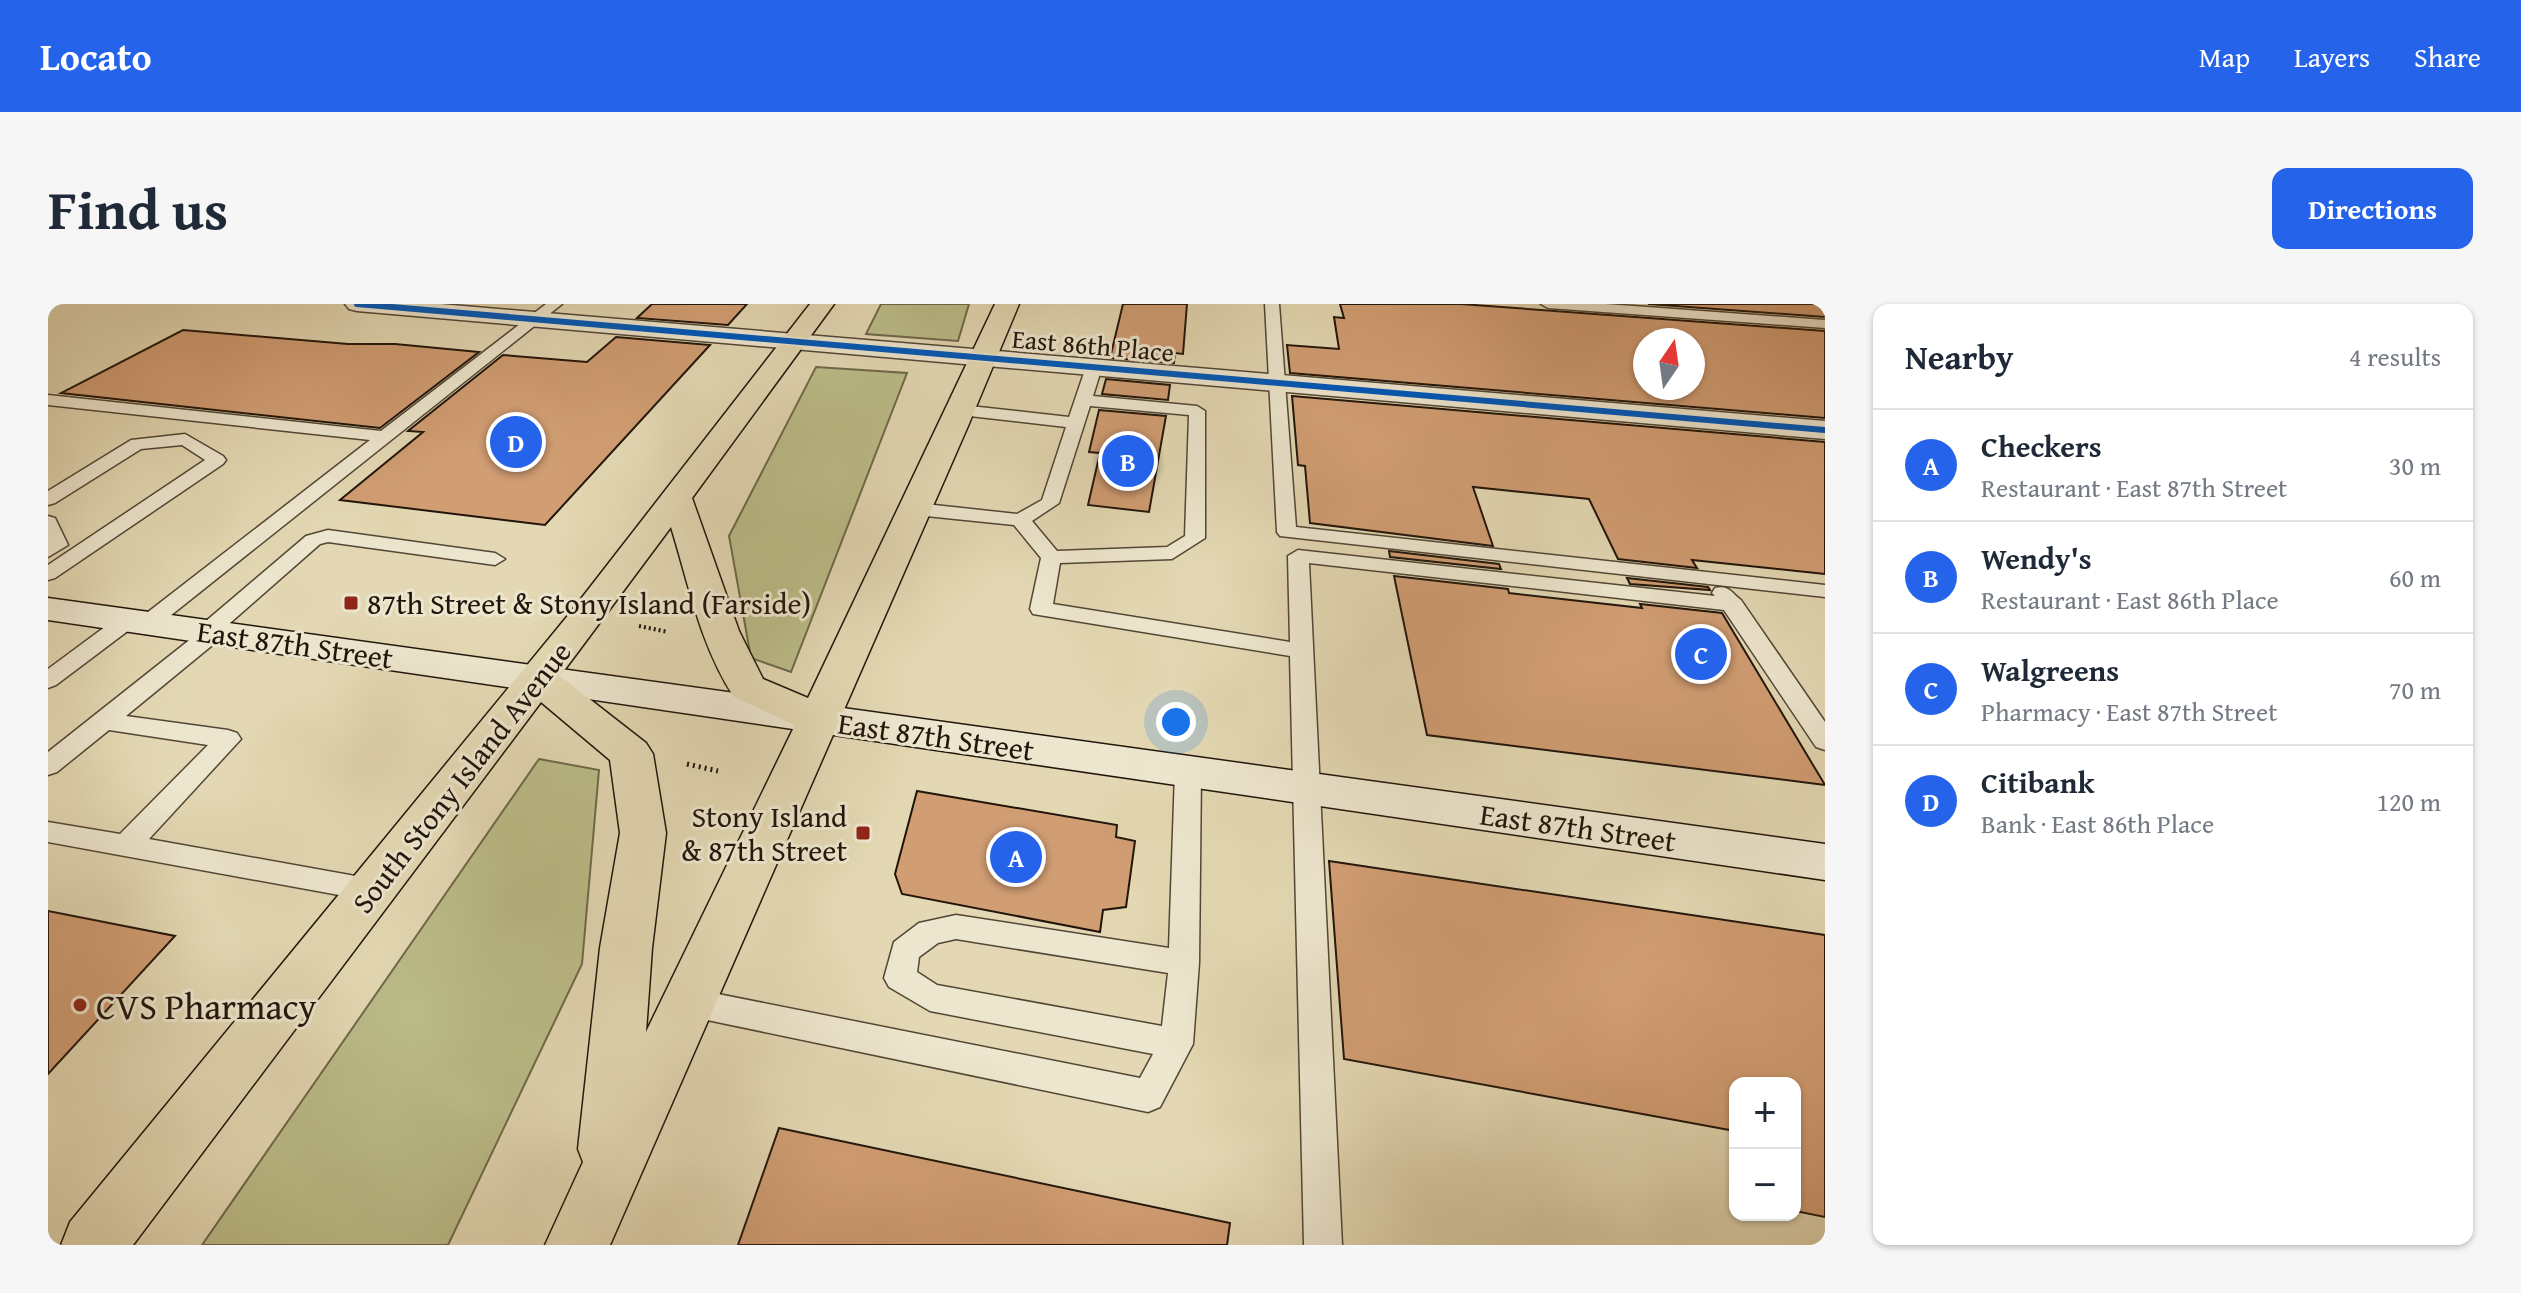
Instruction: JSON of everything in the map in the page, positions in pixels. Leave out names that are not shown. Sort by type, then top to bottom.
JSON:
[{"type":"highway","name":"South Stony Island Avenue","points":[[93,1245],[538,679],[822,304]]},
{"type":"highway","points":[[577,1245],[916,509],[1007,304]]},
{"type":"highway","points":[[677,499],[695,543],[720,632],[748,688],[819,719]]},
{"type":"highway","points":[[538,679],[631,754],[643,833],[626,948],[606,1181]]},
{"type":"street","name":"East 86th Place","points":[[357,304],[545,312],[793,341],[1825,430]]},
{"type":"street","name":"East 87th Street","points":[[48,609],[1825,862]]},
{"type":"lane","points":[[1272,304],[1287,532],[1825,591]]},
{"type":"lane","points":[[1548,304],[1825,324]]},
{"type":"lane","points":[[48,680],[138,622],[385,437],[545,312]]},
{"type":"lane","points":[[916,509],[1020,520],[1050,503],[1094,367]]},
{"type":"lane","points":[[48,400],[385,437]]},
{"type":"lane","points":[[1051,557],[1172,553],[1195,538],[1197,411],[1083,400]]},
{"type":"lane","points":[[961,410],[1076,423]]},
{"type":"lane","points":[[48,499],[137,444],[185,439],[217,460],[48,574]]},
{"type":"lane","points":[[1020,520],[1051,557]]},
{"type":"lane","points":[[48,522],[58,545],[48,551]]},
{"type":"lane","points":[[48,766],[210,632],[313,540],[328,536],[495,559]]},
{"type":"lane","points":[[1323,1245],[1298,556],[1733,605]]},
{"type":"lane","points":[[1051,557],[1041,609],[1301,651]]},
{"type":"lane","points":[[1711,578],[1733,605],[1825,741]]},
{"type":"lane","points":[[104,721],[228,739],[126,846]]},
{"type":"lane","points":[[688,1002],[1148,1096],[1177,1044],[1184,963],[1188,772]]},
{"type":"lane","points":[[48,832],[372,890]]},
{"type":"lane","points":[[1177,1044],[930,997],[900,978],[905,951],[930,932],[956,927],[1184,963]]},
{"type":"path","points":[[630,624],[676,634]]},
{"type":"green space","points":[[881,304],[969,304],[958,341],[866,334]]},
{"type":"green space","points":[[816,367],[907,373],[791,672],[751,658],[729,536]]},
{"type":"green space","points":[[539,759],[599,770],[582,964],[448,1245],[202,1245]]},
{"type":"building","points":[[652,304],[747,304],[728,325],[637,318]]},
{"type":"building","points":[[1123,304],[1187,304],[1183,354],[1175,353],[1174,363],[1110,358]]},
{"type":"building","points":[[1340,304],[1461,304],[1825,331],[1825,418],[1290,373],[1287,345],[1339,349],[1334,317],[1344,318]]},
{"type":"building","points":[[1648,304],[1825,304],[1825,317]]},
{"type":"building","points":[[183,330],[479,352],[380,428],[61,393]]},
{"type":"building","points":[[616,337],[710,345],[545,525],[340,500],[423,432],[408,431],[503,355],[587,362]]},
{"type":"building","points":[[1106,379],[1170,385],[1168,400],[1102,394]]},
{"type":"building","points":[[1292,396],[1825,442],[1825,574],[1692,560],[1697,568],[1618,559],[1589,499],[1473,487],[1493,546],[1310,523],[1305,466],[1298,465]]},
{"type":"building","points":[[1099,410],[1166,416],[1149,512],[1088,505],[1100,453],[1089,452]]},
{"type":"building","points":[[1389,551],[1499,564],[1501,569],[1390,557]]},
{"type":"building","points":[[1394,576],[1508,589],[1509,593],[1642,608],[1640,604],[1722,613],[1825,785],[1427,735]]},
{"type":"building","points":[[1627,578],[1708,587],[1710,590],[1630,584]]},
{"type":"building","points":[[917,791],[1117,825],[1116,837],[1135,841],[1126,907],[1103,910],[1100,932],[902,894],[895,874]]},
{"type":"building","points":[[1329,861],[1825,935],[1825,1217],[1801,1212],[1801,1077],[1729,1077],[1729,1130],[1344,1059]]},
{"type":"building","name":"CVS Pharmacy","points":[[48,911],[175,936],[48,1074]]},
{"type":"building","points":[[779,1128],[1230,1223],[1227,1245],[738,1245]]},
{"type":"cycle path","points":[[357,304],[1825,430]]},
{"type":"place","name":"Citibank","points":[[516,442]]},
{"type":"place","name":"Wendy's","points":[[1128,461]]},
{"type":"place","name":"87th Street & Stony Island (Farside)","points":[[351,603]]},
{"type":"place","name":"Walgreens","points":[[1701,654]]},
{"type":"place","name":"Stony Island & 87th Street","points":[[863,833]]},
{"type":"place","name":"Checkers","points":[[1016,857]]},
{"type":"place","name":"CVS Pharmacy","points":[[80,1005]]}]
